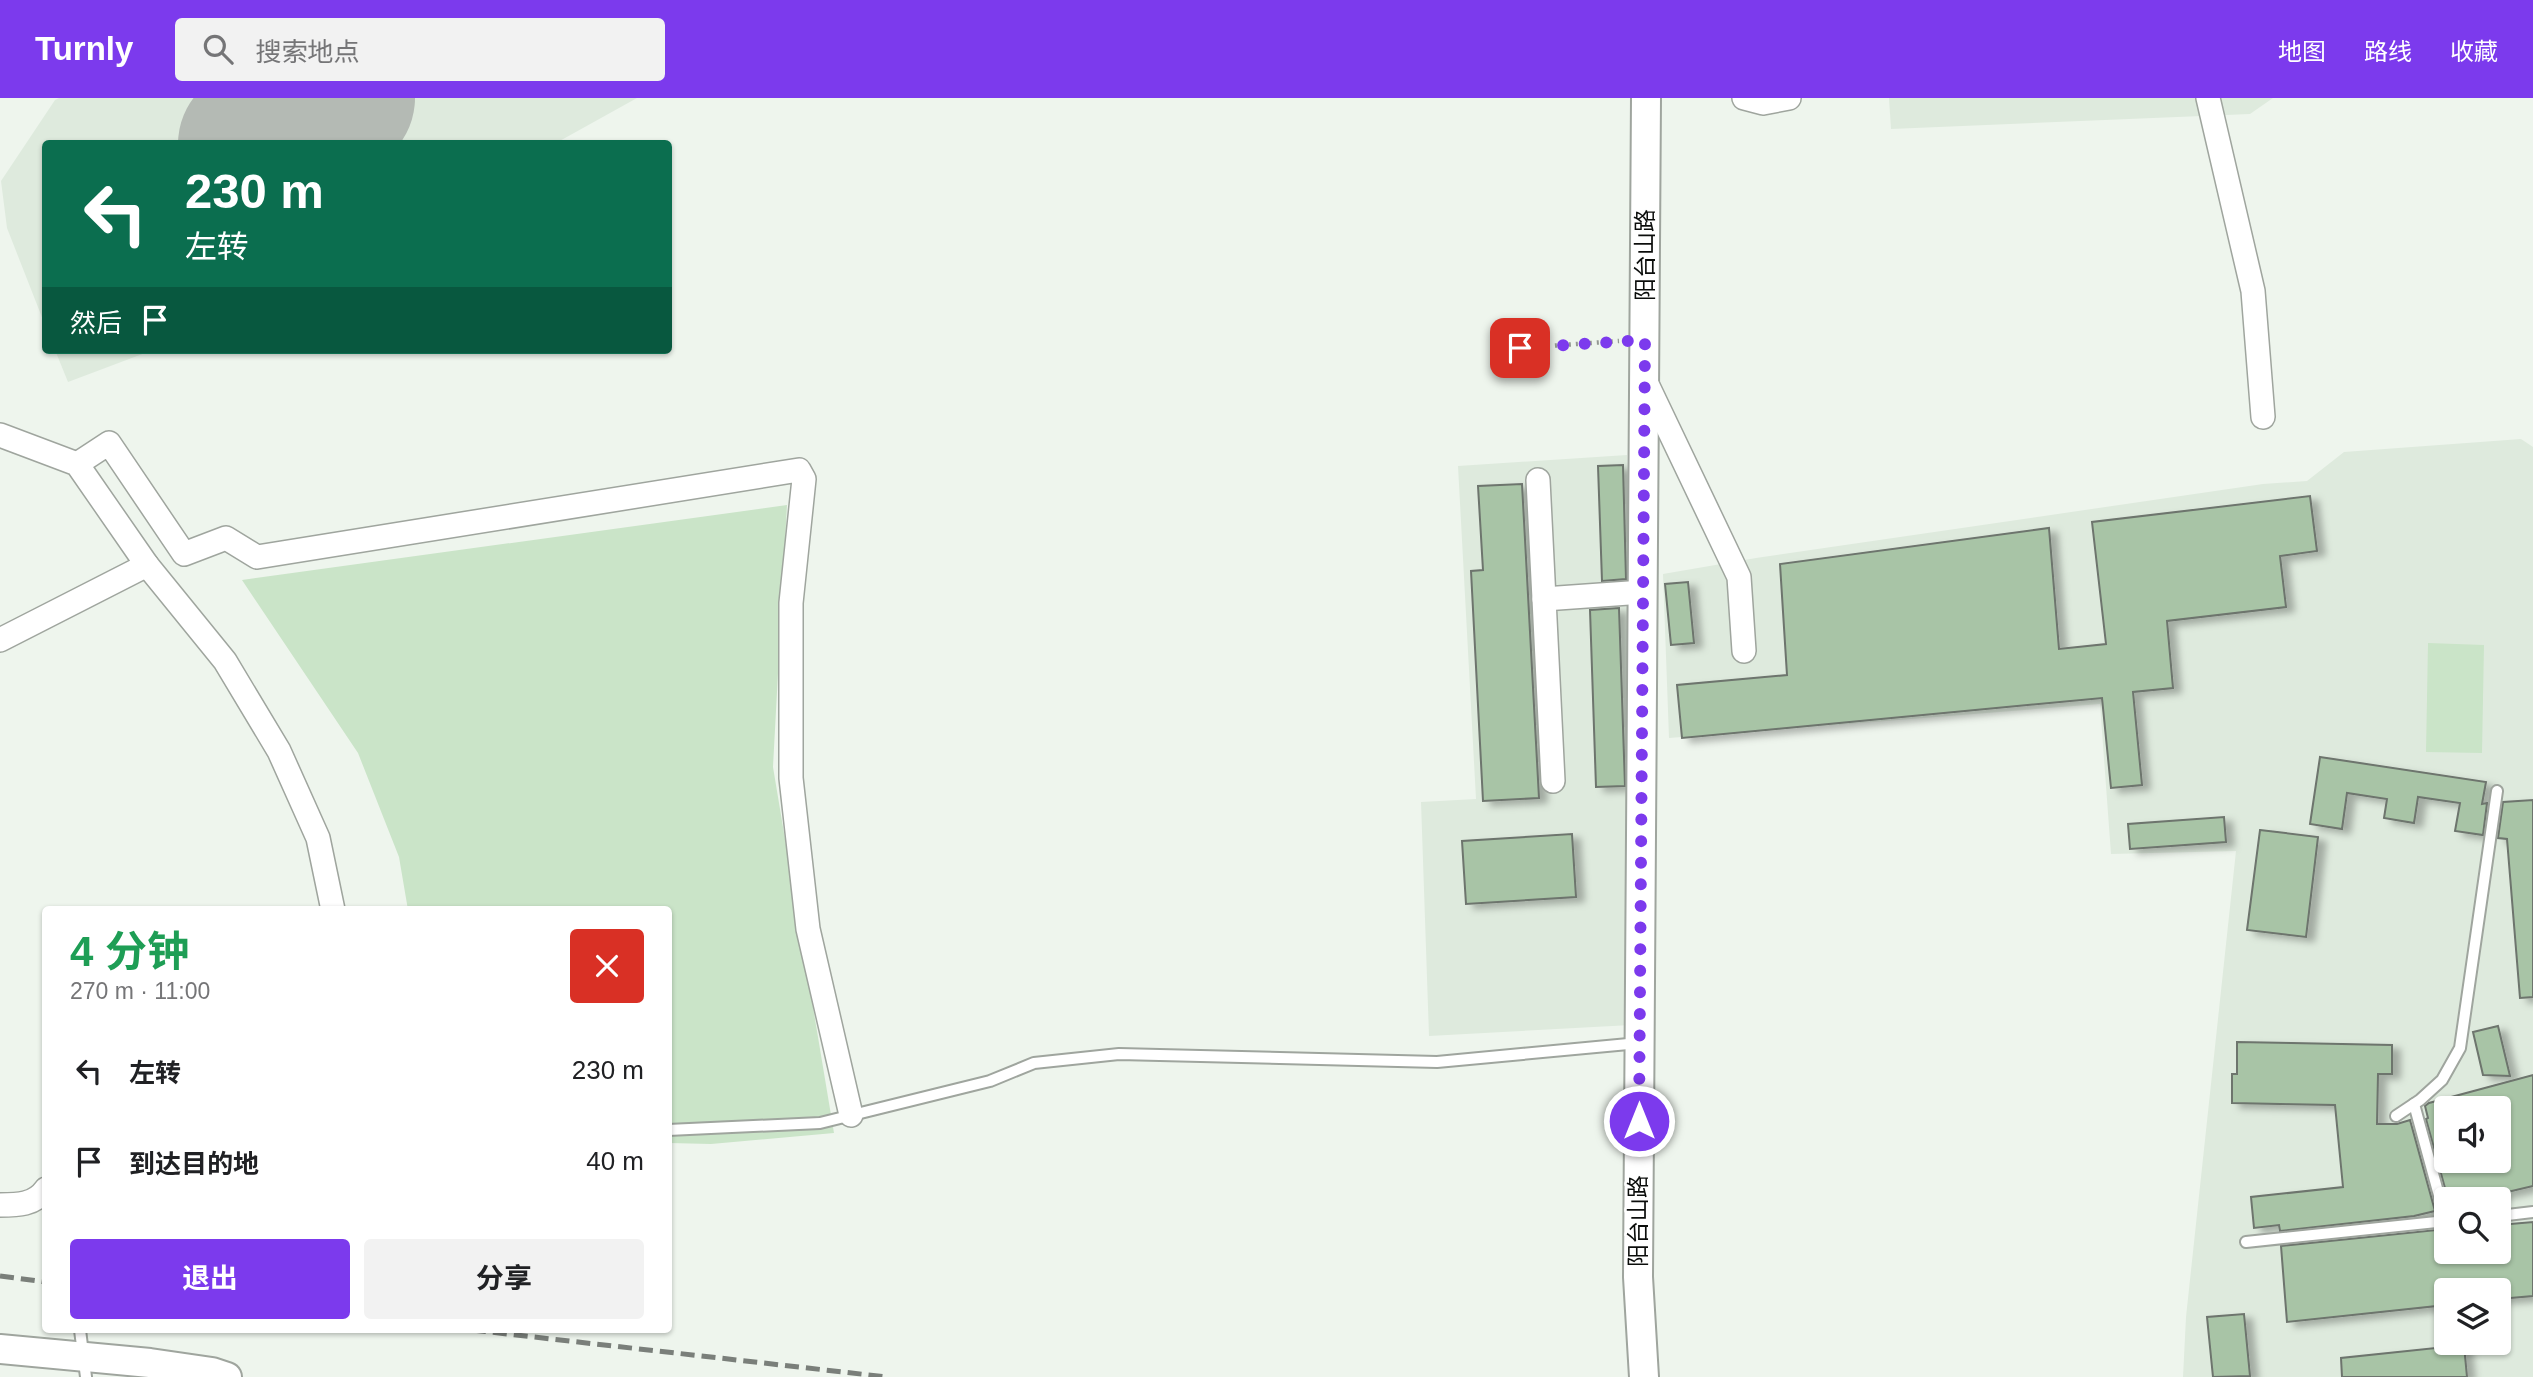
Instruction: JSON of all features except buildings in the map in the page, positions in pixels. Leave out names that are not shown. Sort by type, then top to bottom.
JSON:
[{"type":"street","name":"阳台山路","points":[[1644,1377],[1638,1277],[1646,98]]},
{"type":"street","points":[[1744,98],[1763,103],[1789,98]]},
{"type":"street","points":[[2208,98],[2253,291],[2263,416]]},
{"type":"street","points":[[1644,380],[1740,577],[1744,651]]},
{"type":"street","points":[[0,435],[77,464],[148,565],[225,661],[279,751],[318,838],[332,906]]},
{"type":"street","points":[[77,464],[109,443],[184,554],[226,538],[257,557],[799,470],[804,479],[791,603],[791,778],[808,929],[851,1115]]},
{"type":"street","points":[[1538,480],[1553,781]]},
{"type":"street","points":[[0,640],[148,565]]},
{"type":"street","points":[[1544,599],[1643,592]]},
{"type":"street","points":[[0,1205],[23,1205],[42,1194]]},
{"type":"street","points":[[0,1349],[84,1354],[212,1372],[227,1377]]},
{"type":"lane","points":[[2396,1116],[2442,1080],[2460,1048],[2497,792]]},
{"type":"lane","points":[[672,1130],[820,1123],[990,1080],[1034,1063],[1118,1054],[1437,1062],[1639,1043]]},
{"type":"lane","points":[[2414,1104],[2437,1187]]},
{"type":"lane","points":[[2511,1215],[2533,1212]]},
{"type":"lane","points":[[2246,1242],[2434,1223]]},
{"type":"path","points":[[1520,348],[1645,340]]},
{"type":"shaded area","points":[[637,98],[561,140],[42,140],[42,317],[7,228],[1,181],[55,100]]},
{"type":"shaded area","points":[[1889,98],[2273,98],[2250,114],[1891,129]]},
{"type":"shaded area","points":[[57,354],[142,354],[68,382]]},
{"type":"shaded area","points":[[2521,439],[2533,447],[2533,1377],[2183,1377],[2186,1317],[2236,851],[2111,854],[2100,704],[1669,738],[1663,574],[2263,484],[2307,481],[2344,452]]},
{"type":"shaded area","points":[[1627,455],[1630,602],[1627,789],[1631,1025],[1429,1036],[1421,802],[1476,799],[1458,466]]},
{"type":"green space","points":[[787,505],[773,767],[834,1133],[711,1144],[672,1143],[672,906],[407,906],[399,857],[358,753],[242,580]]},
{"type":"green space","points":[[2428,643],[2484,645],[2482,753],[2426,752]]},
{"type":"runway","points":[[261,140],[339,98]]},
{"type":"railway","points":[[0,1276],[42,1281]]},
{"type":"railway","points":[[498,1333],[887,1377]]},
{"type":"route","points":[[1520,348],[1645,340],[1639,1121]]}]
